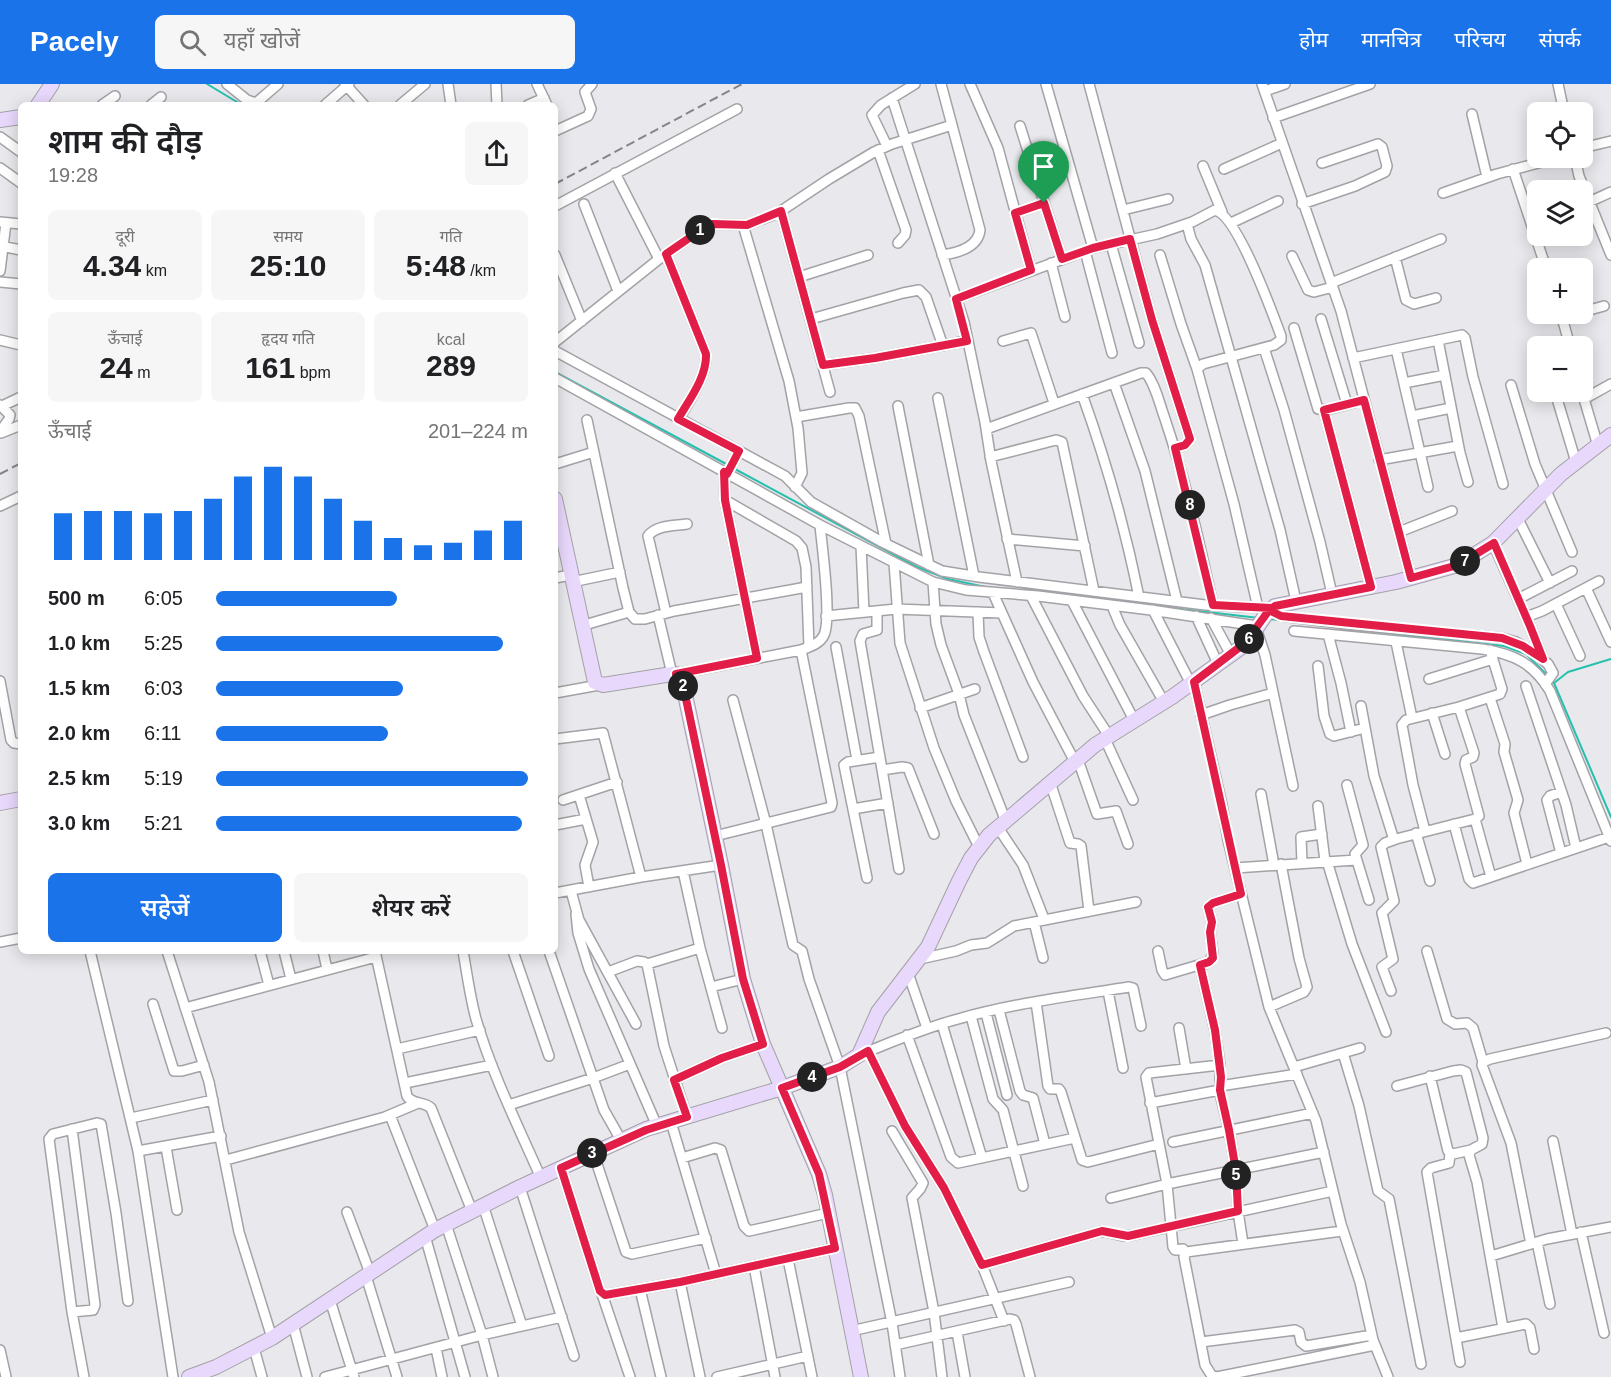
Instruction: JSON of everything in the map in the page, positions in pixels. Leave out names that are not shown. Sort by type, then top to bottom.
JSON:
[{"type":"street","points":[[40,102],[52,84]]},
{"type":"street","points":[[227,84],[253,102]]},
{"type":"street","points":[[257,102],[278,84]]},
{"type":"street","points":[[404,102],[425,84]]},
{"type":"street","points":[[448,84],[451,102]]},
{"type":"street","points":[[496,84],[497,102]]},
{"type":"street","points":[[537,84],[546,101]]},
{"type":"street","points":[[558,126],[588,116],[591,109],[585,92],[592,84]]},
{"type":"street","points":[[898,243],[906,230],[872,115],[881,105],[915,84]]},
{"type":"street","points":[[940,84],[979,235],[977,240],[962,250],[942,255]]},
{"type":"street","points":[[970,84],[998,148],[1031,270]]},
{"type":"street","points":[[1046,84],[1089,250],[1112,353]]},
{"type":"street","points":[[1089,84],[1152,320],[1190,439],[1185,445],[1175,448]]},
{"type":"street","points":[[1285,84],[1263,87],[1332,285],[1411,578]]},
{"type":"street","points":[[1273,118],[1370,84]]},
{"type":"street","points":[[1558,84],[1562,102]]},
{"type":"street","points":[[328,102],[347,85],[361,102]]},
{"type":"street","points":[[106,102],[115,96]]},
{"type":"street","points":[[155,102],[161,97]]},
{"type":"street","points":[[892,98],[956,299],[967,341],[1017,582]]},
{"type":"street","points":[[558,204],[736,109]]},
{"type":"street","points":[[1472,114],[1487,177]]},
{"type":"street","points":[[0,120],[18,117]]},
{"type":"street","points":[[558,340],[662,256],[708,225],[743,225],[781,211],[882,148],[952,125]]},
{"type":"street","points":[[1020,126],[1062,259]]},
{"type":"street","points":[[0,137],[18,150]]},
{"type":"street","points":[[1593,145],[1611,141]]},
{"type":"street","points":[[1224,169],[1282,143]]},
{"type":"street","points":[[1302,204],[1370,179],[1385,172],[1387,166],[1382,147],[1378,144],[1322,164]]},
{"type":"street","points":[[1197,369],[1203,364],[1264,348],[1279,342],[1281,336],[1247,255],[1231,223],[1222,212],[1203,166]]},
{"type":"street","points":[[1443,193],[1487,177],[1527,166]]},
{"type":"street","points":[[0,168],[18,181]]},
{"type":"street","points":[[1513,170],[1543,258]]},
{"type":"street","points":[[615,173],[662,256],[706,354],[699,382],[678,419]]},
{"type":"street","points":[[1593,200],[1611,192]]},
{"type":"street","points":[[1123,210],[1168,199]]},
{"type":"street","points":[[1231,223],[1278,201]]},
{"type":"street","points":[[1015,213],[1044,203]]},
{"type":"street","points":[[584,204],[618,291]]},
{"type":"street","points":[[956,299],[1089,250],[1157,234],[1187,224],[1215,210],[1222,212]]},
{"type":"street","points":[[781,211],[830,392]]},
{"type":"street","points":[[1593,212],[1611,255]]},
{"type":"street","points":[[0,271],[3,222],[18,224]]},
{"type":"street","points":[[1187,224],[1191,239],[1205,265],[1280,530],[1296,601]]},
{"type":"street","points":[[743,225],[789,381],[796,417],[802,472],[795,487]]},
{"type":"street","points":[[1292,256],[1308,290],[1314,292],[1441,239]]},
{"type":"street","points":[[1111,244],[1138,343]]},
{"type":"street","points":[[2,246],[18,249]]},
{"type":"street","points":[[799,277],[868,255]]},
{"type":"street","points":[[1160,255],[1197,369],[1266,610]]},
{"type":"street","points":[[1395,257],[1406,300],[1414,304],[1436,298]]},
{"type":"street","points":[[558,262],[582,321]]},
{"type":"street","points":[[1051,263],[1065,317]]},
{"type":"street","points":[[0,282],[18,284]]},
{"type":"street","points":[[811,319],[903,293],[919,291],[926,297],[943,346]]},
{"type":"street","points":[[1593,309],[1604,306]]},
{"type":"street","points":[[1321,319],[1347,404]]},
{"type":"street","points":[[1294,328],[1317,407],[1324,410],[1364,400]]},
{"type":"street","points":[[1003,341],[1031,333],[1054,403]]},
{"type":"street","points":[[1353,357],[1459,335],[1465,338],[1473,377],[1503,484]]},
{"type":"street","points":[[0,340],[18,344]]},
{"type":"street","points":[[1438,340],[1458,446],[1468,482]]},
{"type":"street","points":[[823,365],[967,341]]},
{"type":"street","points":[[1264,348],[1284,410],[1332,594]]},
{"type":"street","points":[[1396,349],[1428,487]]},
{"type":"street","points":[[558,353],[785,476],[811,502],[886,544],[942,571],[1139,597],[1266,610],[1281,616],[1347,624],[1502,638],[1523,646],[1552,668],[1548,680],[1550,691],[1610,839],[1471,882],[1454,824]]},
{"type":"street","points":[[986,429],[1141,373],[1148,376],[1175,448],[1213,605]]},
{"type":"street","points":[[1404,383],[1445,375]]},
{"type":"street","points":[[558,380],[728,469],[820,525],[933,582],[958,589],[1153,610],[1257,626]]},
{"type":"street","points":[[1114,383],[1145,471],[1177,601]]},
{"type":"street","points":[[1593,391],[1611,384]]},
{"type":"street","points":[[1511,385],[1534,464],[1572,552]]},
{"type":"street","points":[[1082,394],[1111,477],[1139,597]]},
{"type":"street","points":[[0,433],[10,415],[1,405],[18,396]]},
{"type":"street","points":[[938,398],[974,576]]},
{"type":"street","points":[[1558,402],[1576,462]]},
{"type":"street","points":[[1585,402],[1598,446]]},
{"type":"street","points":[[898,406],[929,566]]},
{"type":"street","points":[[796,417],[855,408],[859,416],[886,544]]},
{"type":"street","points":[[1412,416],[1451,408]]},
{"type":"street","points":[[1324,410],[1371,587]]},
{"type":"street","points":[[587,420],[629,612],[635,619],[640,620],[807,587]]},
{"type":"street","points":[[0,433],[18,426]]},
{"type":"street","points":[[863,1053],[878,1012],[928,947],[959,881],[979,847],[1001,823],[1050,782],[1107,738],[1193,683],[1231,655],[1245,643],[1266,610],[1296,601],[1411,578],[1458,565],[1494,543],[1545,490],[1611,435]]},
{"type":"street","points":[[990,457],[1060,440],[1094,591]]},
{"type":"street","points":[[1379,460],[1458,446]]},
{"type":"street","points":[[739,451],[728,469],[725,500],[757,658]]},
{"type":"street","points":[[558,463],[594,452]]},
{"type":"street","points":[[0,506],[18,497]]},
{"type":"street","points":[[715,836],[829,808],[832,803],[805,649],[807,587],[804,555],[800,544],[725,500]]},
{"type":"street","points":[[1399,532],[1452,511]]},
{"type":"street","points":[[558,514],[593,678],[599,685]]},
{"type":"street","points":[[1518,519],[1550,583]]},
{"type":"street","points":[[687,524],[658,528],[648,536],[674,674],[682,680],[743,979],[763,1044],[819,1174],[861,1377]]},
{"type":"street","points":[[558,692],[674,674],[805,649],[824,637],[826,616],[820,525]]},
{"type":"street","points":[[1008,539],[1085,546]]},
{"type":"street","points":[[1494,543],[1543,659]]},
{"type":"street","points":[[861,546],[864,612]]},
{"type":"street","points":[[894,563],[900,643],[920,708],[950,786],[979,847]]},
{"type":"street","points":[[1518,599],[1572,571]]},
{"type":"street","points":[[558,578],[620,572]]},
{"type":"street","points":[[1526,617],[1599,581]]},
{"type":"street","points":[[933,582],[940,645],[959,694],[1001,823],[1023,865],[1044,919]]},
{"type":"street","points":[[1586,588],[1611,642]]},
{"type":"street","points":[[993,593],[1033,682],[1076,761],[1097,814],[1116,811],[1128,844]]},
{"type":"street","points":[[1031,596],[1107,738],[1133,800]]},
{"type":"street","points":[[1072,601],[1134,720]]},
{"type":"street","points":[[1556,604],[1580,656]]},
{"type":"street","points":[[1112,606],[1164,702]]},
{"type":"street","points":[[826,616],[896,609],[1002,613]]},
{"type":"street","points":[[1153,610],[1193,683],[1269,1007],[1313,1113],[1342,1231],[1360,1282],[1375,1345],[1388,1377]]},
{"type":"street","points":[[877,611],[877,630],[863,634],[860,638],[899,868]]},
{"type":"street","points":[[581,626],[629,612]]},
{"type":"street","points":[[978,612],[979,637],[1023,757]]},
{"type":"street","points":[[1196,616],[1218,664]]},
{"type":"street","points":[[1211,618],[1231,655]]},
{"type":"street","points":[[1257,626],[1293,786]]},
{"type":"street","points":[[1294,631],[1466,647],[1491,654],[1517,657],[1548,680]]},
{"type":"street","points":[[1328,634],[1351,732]]},
{"type":"street","points":[[1396,642],[1412,718]]},
{"type":"street","points":[[836,646],[857,760]]},
{"type":"street","points":[[1466,647],[1471,666]]},
{"type":"street","points":[[1429,680],[1471,666],[1491,654]]},
{"type":"street","points":[[1430,881],[1402,725],[1406,720],[1412,718],[1459,707],[1502,692],[1491,654]]},
{"type":"street","points":[[1318,666],[1328,730],[1334,736],[1365,728]]},
{"type":"street","points":[[0,681],[11,740],[18,744]]},
{"type":"street","points":[[1526,687],[1561,792],[1576,848]]},
{"type":"street","points":[[920,708],[975,689]]},
{"type":"street","points":[[1201,715],[1273,693]]},
{"type":"street","points":[[1490,698],[1505,744],[1504,752],[1518,800],[1514,813],[1527,864]]},
{"type":"street","points":[[733,700],[766,824],[793,945],[802,951],[808,979],[840,1067],[892,1323],[900,1377]]},
{"type":"street","points":[[1361,706],[1374,776],[1394,840]]},
{"type":"street","points":[[1391,991],[1382,967],[1392,961],[1393,956],[1382,913],[1394,901],[1381,847],[1394,840],[1420,832],[1475,819],[1479,814],[1465,762],[1474,756],[1459,707]]},
{"type":"street","points":[[1432,713],[1445,754]]},
{"type":"street","points":[[558,737],[603,733],[641,877]]},
{"type":"street","points":[[867,878],[844,765],[857,760],[880,757]]},
{"type":"street","points":[[882,770],[902,766],[908,768],[934,834]]},
{"type":"street","points":[[563,800],[617,782]]},
{"type":"street","points":[[1050,782],[1070,843],[1081,846],[1089,911]]},
{"type":"street","points":[[1347,785],[1363,845],[1362,849],[1355,852],[1356,860],[1369,900]]},
{"type":"street","points":[[1561,792],[1550,796],[1547,802],[1561,853]]},
{"type":"street","points":[[1261,794],[1307,987],[1304,992],[1269,1007]]},
{"type":"street","points":[[579,795],[593,842],[585,865],[589,887]]},
{"type":"street","points":[[0,803],[18,800]]},
{"type":"street","points":[[853,809],[888,803]]},
{"type":"street","points":[[1318,806],[1326,861],[1352,944],[1386,1032]]},
{"type":"street","points":[[558,824],[586,819]]},
{"type":"street","points":[[1475,819],[1491,877]]},
{"type":"street","points":[[1302,863],[1301,837],[1322,834]]},
{"type":"street","points":[[1235,868],[1356,860]]},
{"type":"street","points":[[558,893],[721,865]]},
{"type":"street","points":[[683,871],[700,948],[722,1028]]},
{"type":"street","points":[[572,891],[577,926],[586,960],[657,1126]]},
{"type":"street","points":[[1158,951],[1165,975],[1209,962],[1213,958],[1210,932],[1212,922],[1208,907],[1213,903],[1241,894]]},
{"type":"street","points":[[920,959],[987,943],[1010,928],[1044,919],[1136,902]]},
{"type":"street","points":[[576,914],[636,1024]]},
{"type":"street","points":[[1034,922],[1043,958]]},
{"type":"street","points":[[0,942],[18,939]]},
{"type":"street","points":[[608,972],[637,961],[646,964],[700,948]]},
{"type":"street","points":[[1427,951],[1447,1019],[1455,1024],[1467,1023],[1473,1028],[1483,1062],[1482,1068],[1511,1143],[1550,1304]]},
{"type":"street","points":[[91,954],[138,1151],[172,1377]]},
{"type":"street","points":[[168,954],[204,1065],[221,1136],[239,1232],[272,1338]]},
{"type":"street","points":[[261,954],[269,985]]},
{"type":"street","points":[[285,954],[291,979]]},
{"type":"street","points":[[324,954],[327,969]]},
{"type":"street","points":[[185,1008],[375,954],[408,1100],[431,1108],[478,1208],[522,1326]]},
{"type":"street","points":[[464,954],[480,1030],[492,1065],[541,1178]]},
{"type":"street","points":[[514,954],[549,1056]]},
{"type":"street","points":[[550,954],[604,1110],[621,1140]]},
{"type":"street","points":[[646,964],[664,1046],[687,1117]]},
{"type":"street","points":[[1200,965],[1220,1065],[1220,1088],[1236,1171],[1238,1211],[1243,1244]]},
{"type":"street","points":[[908,973],[927,1028]]},
{"type":"street","points":[[711,987],[743,979]]},
{"type":"street","points":[[189,1377],[217,1372],[435,1230],[593,1152],[657,1126],[782,1088],[840,1067],[863,1053],[907,1035],[986,1012],[1108,990],[1132,988],[1141,1026]]},
{"type":"street","points":[[1108,990],[1123,1068]]},
{"type":"street","points":[[1036,1002],[1048,1086],[1050,1089],[1059,1089],[1061,1092],[1082,1160],[1088,1162],[1159,1144]]},
{"type":"street","points":[[153,1004],[174,1071],[204,1065]]},
{"type":"street","points":[[999,1010],[1020,1091],[1023,1095],[1033,1098],[1045,1144]]},
{"type":"street","points":[[986,1012],[1006,1095]]},
{"type":"street","points":[[971,1016],[993,1099],[1002,1110],[1023,1186]]},
{"type":"street","points":[[942,1024],[982,1158]]},
{"type":"street","points":[[1179,1028],[1186,1069]]},
{"type":"street","points":[[397,1049],[480,1030]]},
{"type":"street","points":[[1483,1062],[1606,1033]]},
{"type":"street","points":[[907,1035],[954,1160],[962,1163],[1012,1150],[1075,1138]]},
{"type":"street","points":[[674,1080],[722,1058],[763,1044]]},
{"type":"street","points":[[1150,1103],[1295,1071],[1360,1048]]},
{"type":"street","points":[[863,1053],[938,1178],[982,1265],[1004,1321]]},
{"type":"street","points":[[1343,1053],[1359,1106],[1378,1191],[1389,1199],[1421,1364]]},
{"type":"street","points":[[509,1106],[630,1064]]},
{"type":"street","points":[[405,1083],[492,1065]]},
{"type":"street","points":[[1220,1065],[1147,1074],[1150,1103],[1167,1184],[1174,1249],[1183,1249],[1205,1365],[1211,1376],[1375,1345]]},
{"type":"street","points":[[1397,1086],[1453,1071],[1466,1072],[1483,1138],[1482,1144],[1471,1150],[1450,1153]]},
{"type":"street","points":[[1430,1076],[1450,1153],[1449,1163],[1431,1168],[1427,1172],[1460,1362]]},
{"type":"street","points":[[131,1118],[213,1100]]},
{"type":"street","points":[[225,1160],[390,1115],[418,1103]]},
{"type":"street","points":[[1173,1142],[1313,1113]]},
{"type":"street","points":[[390,1115],[435,1230],[482,1335],[493,1377]]},
{"type":"street","points":[[671,1122],[716,1274]]},
{"type":"street","points":[[84,1377],[72,1312],[49,1139],[53,1134],[97,1123],[102,1127],[128,1302]]},
{"type":"street","points":[[72,1129],[95,1305],[93,1310],[72,1312]]},
{"type":"street","points":[[892,1131],[923,1183]]},
{"type":"street","points":[[138,1151],[221,1136]]},
{"type":"street","points":[[1553,1141],[1604,1333]]},
{"type":"street","points":[[166,1146],[177,1210]]},
{"type":"street","points":[[682,1158],[715,1148],[721,1150],[744,1226],[749,1231],[828,1214]]},
{"type":"street","points":[[1471,1150],[1469,1155],[1478,1182],[1503,1328]]},
{"type":"street","points":[[593,1152],[626,1252],[632,1254],[706,1238]]},
{"type":"street","points":[[1111,1198],[1167,1184],[1324,1152]]},
{"type":"street","points":[[561,1168],[630,1377]]},
{"type":"street","points":[[938,1178],[923,1183],[920,1190],[913,1195],[912,1202],[934,1312],[942,1377]]},
{"type":"street","points":[[520,1187],[574,1356]]},
{"type":"street","points":[[982,1265],[1102,1231],[1128,1236],[1333,1191]]},
{"type":"street","points":[[346,1212],[368,1274],[397,1377]]},
{"type":"street","points":[[1491,1256],[1534,1243],[1611,1227]]},
{"type":"street","points":[[435,1230],[456,1343],[465,1377]]},
{"type":"street","points":[[1184,1254],[1189,1251],[1342,1231]]},
{"type":"street","points":[[602,1294],[680,1282],[835,1248]]},
{"type":"street","points":[[788,1259],[812,1377]]},
{"type":"street","points":[[754,1266],[775,1377]]},
{"type":"street","points":[[680,1282],[700,1377]]},
{"type":"street","points":[[851,1331],[1069,1282]]},
{"type":"street","points":[[640,1289],[661,1377]]},
{"type":"street","points":[[330,1300],[353,1374]]},
{"type":"street","points":[[325,1377],[353,1374],[393,1359],[482,1335],[562,1317]]},
{"type":"street","points":[[895,1345],[1014,1320],[1030,1377]]},
{"type":"street","points":[[293,1324],[306,1377]]},
{"type":"street","points":[[1456,1338],[1522,1324],[1528,1325],[1534,1349]]},
{"type":"street","points":[[1201,1342],[1295,1330],[1299,1332],[1301,1342],[1306,1346],[1372,1335]]},
{"type":"street","points":[[957,1332],[965,1377]]},
{"type":"street","points":[[254,1348],[262,1377]]},
{"type":"street","points":[[436,1348],[442,1377]]},
{"type":"street","points":[[0,1350],[6,1377]]},
{"type":"street","points":[[717,1377],[808,1356]]},
{"type":"waterway","points":[[207,84],[237,102]]},
{"type":"waterway","points":[[558,374],[728,465]]},
{"type":"waterway","points":[[733,468],[917,567],[948,579],[990,588]]},
{"type":"waterway","points":[[1163,607],[1259,618]]},
{"type":"waterway","points":[[1270,619],[1303,623]]},
{"type":"waterway","points":[[1360,630],[1504,646],[1526,654],[1547,675]]},
{"type":"waterway","points":[[1554,683],[1568,672],[1611,659]]},
{"type":"waterway","points":[[1551,680],[1611,817]]},
{"type":"railway","points":[[558,182],[742,84]]},
{"type":"railway","points":[[0,474],[18,465]]},
{"type":"route","points":[[1044,203],[1015,213],[1031,270],[956,299],[964,322],[967,341],[875,358],[823,365],[781,211],[747,225],[708,225],[666,254],[706,354],[699,382],[678,419],[739,451],[727,474],[724,472],[725,500],[757,658],[676,674],[682,680],[743,979],[763,1044],[722,1058],[674,1080],[687,1117],[646,1130],[561,1168],[602,1294],[680,1282],[835,1248],[819,1174],[782,1088],[840,1067],[868,1051],[905,1126],[944,1188],[982,1265],[1102,1231],[1128,1236],[1238,1211],[1236,1171],[1220,1090],[1221,1077],[1215,1030],[1200,965],[1213,958],[1210,932],[1212,922],[1208,907],[1213,903],[1241,894],[1194,682],[1245,643],[1250,638],[1258,624],[1269,610],[1271,608],[1282,603],[1371,587],[1324,410],[1364,400],[1411,578],[1458,565],[1494,543],[1543,659],[1516,642],[1502,638],[1347,624],[1281,616],[1272,613],[1269,610],[1271,608],[1213,605],[1175,448],[1185,445],[1190,439],[1152,320],[1130,239],[1093,248],[1062,259],[1044,203]]}]
